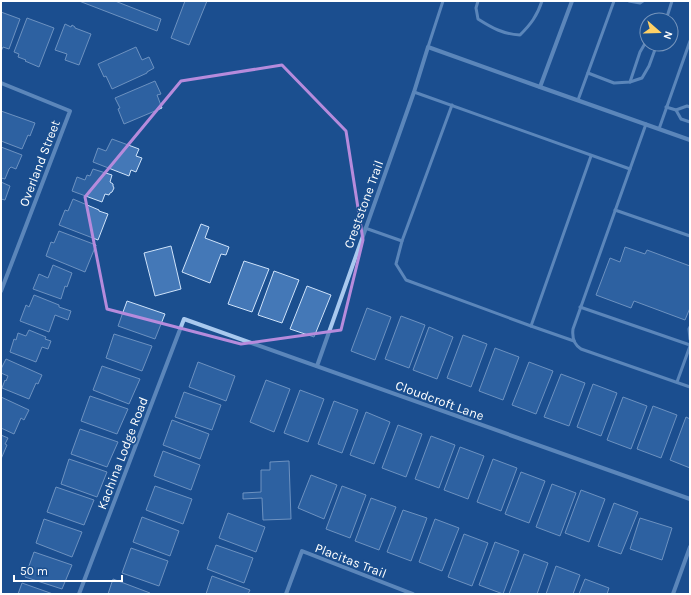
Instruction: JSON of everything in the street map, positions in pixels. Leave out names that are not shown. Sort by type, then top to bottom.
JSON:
[{"type":"street","points":[[540,87],[572,1]]},
{"type":"street","points":[[428,47],[690,140]]},
{"type":"street","name":"Creststone Trail","points":[[316,366],[414,92],[428,47]]},
{"type":"street","name":"Overland Street","points":[[1,83],[70,111],[1,291]]},
{"type":"street","name":"Cloudcroft Lane","points":[[184,319],[690,499]]},
{"type":"street","name":"Kachina Lodge Road","points":[[79,594],[184,319]]},
{"type":"street","points":[[673,594],[690,547]]},
{"type":"street","name":"Placitas Trail","points":[[286,594],[302,551],[413,594]]},
{"type":"lane","points":[[428,47],[443,1]]},
{"type":"lane","points":[[478,1],[476,8],[478,19],[489,26],[508,34],[520,35],[531,23],[540,8],[542,1]]},
{"type":"lane","points":[[578,100],[614,1]]},
{"type":"lane","points":[[629,1],[640,3],[643,1]]},
{"type":"lane","points":[[669,12],[672,1]]},
{"type":"lane","points":[[658,129],[690,41]]},
{"type":"lane","points":[[630,82],[640,52]]},
{"type":"lane","points":[[588,73],[614,83],[630,82],[642,78],[649,66],[654,52]]},
{"type":"lane","points":[[414,92],[630,169]]},
{"type":"lane","points":[[452,105],[402,241],[396,264],[406,280],[574,341]]},
{"type":"lane","points":[[666,107],[676,110],[686,106],[690,107]]},
{"type":"lane","points":[[676,110],[681,119],[690,122]]},
{"type":"lane","points":[[646,124],[572,329],[572,335],[576,346],[581,349],[690,387]]},
{"type":"lane","points":[[531,326],[591,156]]},
{"type":"lane","points":[[615,210],[690,236]]},
{"type":"lane","points":[[365,228],[402,241]]},
{"type":"lane","points":[[580,307],[690,346],[677,382]]},
{"type":"lane","points":[[690,327],[690,339]]},
{"type":"highlighted area","points":[[282,65],[346,131],[363,240],[341,330],[241,344],[107,309],[85,197],[181,81]]},
{"type":"building","points":[[79,1],[115,1],[161,19],[157,31]]},
{"type":"building","points":[[185,1],[207,1],[189,45],[171,38]]},
{"type":"building","points":[[1,12],[20,19],[9,49],[3,47],[1,51]]},
{"type":"building","points":[[27,18],[54,28],[39,67],[18,57],[19,54],[14,52]]},
{"type":"building","points":[[65,24],[71,27],[72,25],[75,28],[91,34],[79,65],[65,60],[67,54],[55,50]]},
{"type":"building","points":[[136,47],[142,60],[149,57],[154,68],[147,73],[112,89],[98,64]]},
{"type":"building","points":[[155,81],[161,94],[157,95],[162,108],[124,124],[118,109],[120,108],[115,98]]},
{"type":"building","points":[[1,111],[35,123],[30,136],[28,135],[22,149],[1,141]]},
{"type":"building","points":[[112,139],[139,149],[136,156],[142,158],[136,172],[131,170],[129,176],[93,162],[98,148],[106,151]]},
{"type":"building","points":[[1,147],[22,155],[16,169],[11,167],[5,179],[1,178]]},
{"type":"building","points":[[93,169],[112,175],[110,182],[113,184],[114,188],[109,195],[105,194],[102,202],[72,191],[77,177],[85,180],[87,175],[90,176]]},
{"type":"building","points":[[1,182],[10,186],[5,200],[1,199]]},
{"type":"building","points":[[73,199],[108,214],[98,240],[59,225],[65,210],[68,211]]},
{"type":"building","points":[[201,224],[209,227],[205,238],[229,247],[226,255],[221,254],[210,283],[182,272]]},
{"type":"building","points":[[59,231],[96,245],[85,272],[46,256],[51,242],[54,243]]},
{"type":"building","points":[[171,246],[181,289],[155,296],[144,253]]},
{"type":"building","points":[[625,247],[645,254],[647,250],[690,266],[690,308],[685,320],[634,301],[631,308],[596,295],[610,258],[620,262]]},
{"type":"building","points":[[244,261],[269,269],[252,312],[228,304]]},
{"type":"building","points":[[53,265],[72,273],[67,287],[65,286],[61,299],[33,289],[39,274],[48,278]]},
{"type":"building","points":[[274,271],[299,280],[282,323],[258,315]]},
{"type":"building","points":[[307,286],[331,295],[314,337],[290,329]]},
{"type":"building","points":[[34,295],[71,311],[68,320],[55,315],[49,332],[20,321],[26,305],[29,307]]},
{"type":"building","points":[[127,301],[165,314],[155,339],[118,326]]},
{"type":"building","points":[[367,308],[391,317],[375,360],[351,351]]},
{"type":"building","points":[[401,316],[425,325],[409,368],[385,359]]},
{"type":"building","points":[[429,327],[453,337],[437,379],[413,370]]},
{"type":"building","points":[[29,330],[46,337],[45,339],[51,341],[48,349],[42,347],[36,362],[10,352],[14,339],[16,340],[18,333],[26,336]]},
{"type":"building","points":[[114,334],[152,346],[142,371],[106,358]]},
{"type":"building","points":[[463,335],[487,344],[471,387],[447,378]]},
{"type":"building","points":[[495,348],[519,357],[503,400],[479,391]]},
{"type":"building","points":[[6,359],[42,375],[38,384],[36,383],[29,399],[2,388],[8,376],[1,373],[1,369]]},
{"type":"building","points":[[198,362],[235,376],[226,401],[189,387]]},
{"type":"building","points":[[529,362],[553,371],[536,414],[512,405]]},
{"type":"building","points":[[102,366],[140,379],[129,404],[93,390]]},
{"type":"building","points":[[561,374],[585,383],[569,426],[544,417]]},
{"type":"building","points":[[266,380],[290,389],[274,432],[250,422]]},
{"type":"building","points":[[593,384],[617,393],[601,436],[577,427]]},
{"type":"building","points":[[300,390],[324,399],[308,442],[284,433]]},
{"type":"building","points":[[184,392],[221,405],[212,430],[175,417]]},
{"type":"building","points":[[90,396],[128,409],[117,434],[81,421]]},
{"type":"building","points":[[1,397],[29,410],[24,420],[21,418],[14,434],[1,428]]},
{"type":"building","points":[[623,397],[647,406],[631,449],[607,440]]},
{"type":"building","points":[[334,401],[358,410],[342,453],[318,444]]},
{"type":"building","points":[[653,406],[677,415],[661,458],[637,449]]},
{"type":"building","points":[[366,412],[390,422],[374,464],[350,455]]},
{"type":"building","points":[[686,417],[690,419],[690,468],[670,460]]},
{"type":"building","points":[[172,420],[209,434],[200,459],[163,445]]},
{"type":"building","points":[[398,425],[422,434],[406,477],[382,468]]},
{"type":"building","points":[[80,429],[118,442],[107,467],[71,454]]},
{"type":"building","points":[[1,435],[8,438],[5,444],[7,445],[1,459]]},
{"type":"building","points":[[431,436],[455,445],[439,488],[415,479]]},
{"type":"building","points":[[460,447],[484,456],[468,499],[444,490]]},
{"type":"building","points":[[163,451],[200,465],[191,490],[154,476]]},
{"type":"building","points":[[69,459],[107,472],[97,497],[61,484]]},
{"type":"building","points":[[493,459],[517,468],[501,511],[477,502]]},
{"type":"building","points":[[289,461],[291,519],[263,520],[262,498],[243,499],[243,493],[261,492],[261,470],[270,470],[270,462]]},
{"type":"building","points":[[521,472],[545,481],[529,523],[505,514]]},
{"type":"building","points":[[311,475],[337,485],[324,519],[298,508]]},
{"type":"building","points":[[552,484],[576,493],[560,536],[536,527]]},
{"type":"building","points":[[155,486],[192,499],[183,524],[146,510]]},
{"type":"building","points":[[342,486],[366,495],[350,538],[326,529]]},
{"type":"building","points":[[56,487],[94,500],[84,525],[47,512]]},
{"type":"building","points":[[581,490],[605,499],[589,542],[565,533]]},
{"type":"building","points":[[371,498],[396,507],[379,550],[355,541]]},
{"type":"building","points":[[614,503],[638,512],[621,554],[598,546]]},
{"type":"building","points":[[403,510],[427,518],[411,561],[387,552]]},
{"type":"building","points":[[228,513],[265,527],[256,552],[219,538]]},
{"type":"building","points":[[142,517],[179,531],[170,556],[133,542]]},
{"type":"building","points":[[640,518],[672,528],[662,560],[630,549]]},
{"type":"building","points":[[44,519],[82,532],[72,557],[36,543]]},
{"type":"building","points":[[435,519],[459,528],[442,571],[419,562]]},
{"type":"building","points":[[464,534],[488,543],[472,586],[448,577]]},
{"type":"building","points":[[495,542],[519,551],[503,594],[479,585]]},
{"type":"building","points":[[216,545],[253,558],[244,583],[207,569]]},
{"type":"building","points":[[131,548],[168,561],[159,586],[122,573]]},
{"type":"building","points":[[34,552],[72,565],[62,589],[25,577]]},
{"type":"building","points":[[524,554],[548,563],[537,594],[509,594]]},
{"type":"building","points":[[556,566],[580,575],[573,594],[546,594]]},
{"type":"building","points":[[212,576],[250,590],[248,594],[206,594]]},
{"type":"building","points":[[113,579],[150,593],[150,594],[108,594]]},
{"type":"building","points":[[585,579],[609,588],[607,594],[579,594]]},
{"type":"building","points":[[22,583],[53,594],[18,594]]}]
